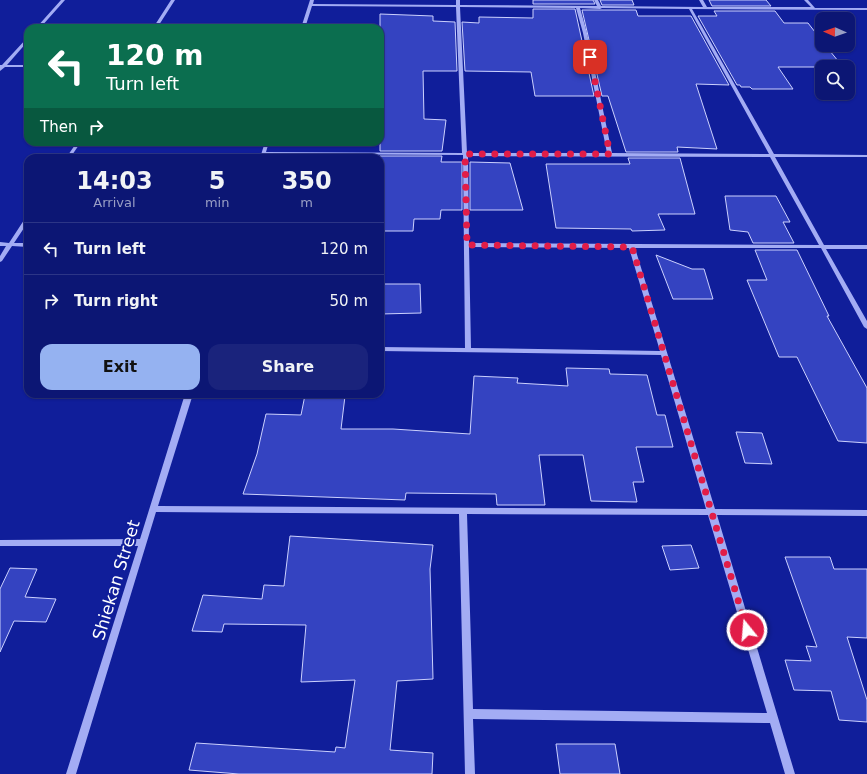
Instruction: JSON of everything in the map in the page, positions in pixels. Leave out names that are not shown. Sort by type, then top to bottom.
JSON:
[{"type":"street","points":[[42,24],[63,0]]},
{"type":"street","points":[[158,24],[173,0]]},
{"type":"street","points":[[304,24],[312,0]]},
{"type":"street","points":[[458,0],[465,154],[468,349]]},
{"type":"street","points":[[596,0],[600,8]]},
{"type":"street","points":[[701,0],[706,8]]},
{"type":"street","points":[[806,0],[814,9]]},
{"type":"street","points":[[310,5],[867,9]]},
{"type":"street","points":[[578,7],[586,33],[610,154]]},
{"type":"street","points":[[690,8],[773,155],[867,327]]},
{"type":"street","points":[[1,67],[24,43]]},
{"type":"street","points":[[1,67],[24,66]]},
{"type":"street","points":[[384,154],[867,156]]},
{"type":"street","points":[[0,260],[24,224]]},
{"type":"street","points":[[0,244],[24,245]]},
{"type":"street","points":[[467,245],[867,248]]},
{"type":"street","points":[[632,247],[662,353],[712,512],[790,774]]},
{"type":"street","points":[[384,349],[468,349],[662,353]]},
{"type":"street","name":"Shiekan Street","points":[[71,774],[188,398]]},
{"type":"street","points":[[153,510],[867,513]]},
{"type":"street","points":[[464,511],[470,774]]},
{"type":"street","points":[[0,543],[143,542]]},
{"type":"street","points":[[469,714],[773,718]]},
{"type":"building","points":[[533,0],[593,0],[595,4],[533,4]]},
{"type":"building","points":[[600,0],[632,0],[634,5],[602,5]]},
{"type":"building","points":[[709,0],[766,0],[771,6],[712,6]]},
{"type":"building","points":[[533,9],[575,9],[594,96],[535,96],[531,72],[465,71],[462,22],[479,23],[479,17],[533,18]]},
{"type":"building","points":[[582,10],[636,10],[638,16],[691,16],[729,85],[696,84],[717,149],[677,147],[678,152],[626,152],[608,96],[602,96]]},
{"type":"building","points":[[714,11],[775,11],[784,23],[808,23],[815,32],[815,52],[831,52],[837,60],[815,60],[815,67],[778,67],[793,89],[752,89],[750,87],[741,87],[740,85],[737,85],[698,16],[717,16]]},
{"type":"building","points":[[380,14],[433,16],[433,21],[455,22],[457,71],[423,71],[424,119],[446,120],[442,151],[380,151],[380,146],[384,146],[384,24],[380,24]]},
{"type":"building","points":[[384,156],[442,156],[441,162],[462,162],[462,210],[441,210],[440,219],[414,219],[413,231],[384,231]]},
{"type":"building","points":[[628,158],[680,158],[695,214],[658,214],[665,230],[632,231],[631,229],[556,228],[546,164],[630,164]]},
{"type":"building","points":[[470,162],[510,163],[523,210],[470,210]]},
{"type":"building","points":[[725,196],[776,196],[790,222],[783,222],[794,243],[753,243],[748,232],[730,230]]},
{"type":"building","points":[[755,250],[797,250],[829,316],[827,316],[867,388],[867,443],[838,441],[797,357],[779,357],[747,280],[767,280]]},
{"type":"building","points":[[656,255],[692,269],[704,269],[713,299],[673,299]]},
{"type":"building","points":[[384,284],[420,284],[421,313],[384,314]]},
{"type":"building","points":[[566,368],[609,369],[610,374],[647,375],[657,415],[665,415],[673,447],[636,447],[644,482],[633,482],[637,502],[591,501],[583,455],[539,455],[545,505],[497,505],[496,494],[406,493],[405,500],[243,494],[257,454],[266,414],[301,415],[304,398],[345,398],[341,429],[393,429],[470,434],[474,376],[518,378],[517,383],[568,386]]},
{"type":"building","points":[[736,432],[762,433],[772,464],[745,463]]},
{"type":"building","points":[[290,536],[433,545],[430,569],[433,679],[397,681],[390,750],[433,753],[432,774],[239,774],[189,770],[196,743],[335,752],[336,747],[345,748],[355,680],[301,682],[306,625],[224,624],[222,632],[192,631],[203,595],[262,599],[264,585],[284,586]]},
{"type":"building","points":[[691,545],[699,568],[670,570],[662,546]]},
{"type":"building","points":[[785,557],[830,557],[834,569],[867,569],[867,638],[847,637],[867,700],[867,722],[839,720],[831,691],[794,690],[785,660],[811,661],[806,646],[817,647]]},
{"type":"building","points":[[10,568],[37,569],[25,597],[56,599],[46,622],[14,621],[0,652],[0,589]]},
{"type":"building","points":[[556,744],[615,744],[620,774],[560,774]]},
{"type":"route","points":[[590,57],[610,154],[465,154],[467,245],[632,247],[662,353],[747,630]]}]
